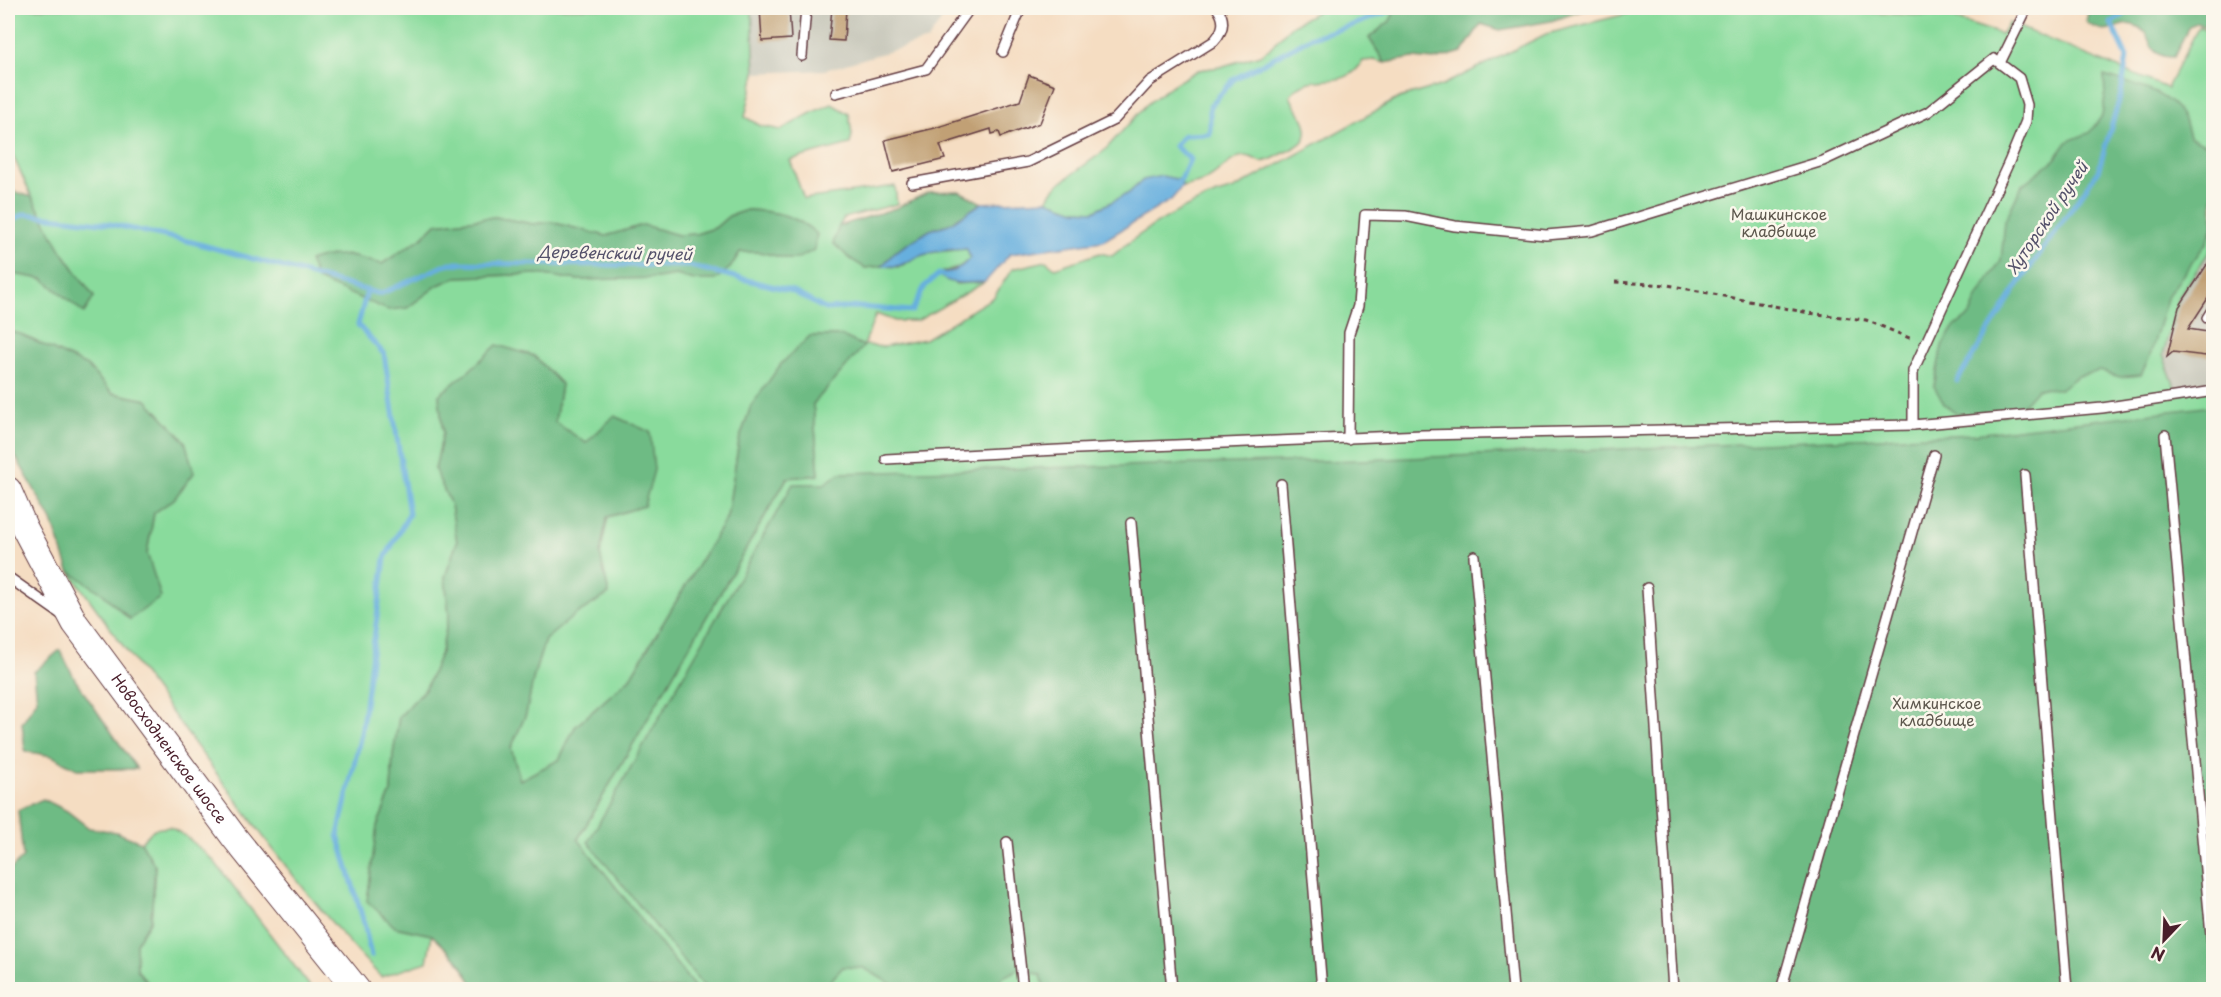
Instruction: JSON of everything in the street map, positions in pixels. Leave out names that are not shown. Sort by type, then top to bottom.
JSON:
[{"type":"main road","name":"Новосходненское шоссе","points":[[8,490],[75,623],[234,837],[357,990]]},
{"type":"lane","points":[[802,56],[806,8]]},
{"type":"lane","points":[[836,93],[926,69],[970,8]]},
{"type":"lane","points":[[1003,52],[1021,8]]},
{"type":"lane","points":[[912,183],[1029,162],[1114,120],[1150,81],[1214,41],[1221,33],[1224,20],[1217,8]]},
{"type":"lane","points":[[2000,63],[2027,8]]},
{"type":"lane","points":[[1348,439],[1349,333],[1358,306],[1365,215],[1405,216],[1455,226],[1546,236],[1592,231],[1823,161],[1928,112],[1994,60],[2019,78],[2027,105],[2026,121],[1913,371],[1913,425]]},
{"type":"lane","points":[[2214,307],[2207,318],[2214,320]]},
{"type":"lane","points":[[886,459],[1348,439],[1621,430],[1913,425],[2102,408],[2214,392]]},
{"type":"lane","points":[[2165,435],[2214,967]]},
{"type":"lane","points":[[1781,990],[1934,455]]},
{"type":"lane","points":[[2025,475],[2067,990]]},
{"type":"lane","points":[[1281,484],[1322,990]]},
{"type":"lane","points":[[1131,523],[1172,990]]},
{"type":"lane","points":[[1474,556],[1513,990]]},
{"type":"lane","points":[[8,577],[75,623]]},
{"type":"lane","points":[[1647,588],[1673,990]]},
{"type":"lane","points":[[1007,842],[1023,990]]},
{"type":"path","points":[[1615,282],[1668,285],[1809,313],[1866,320],[1925,345]]},
{"type":"shaded area","points":[[752,8],[950,8],[928,40],[825,70],[755,73]]},
{"type":"shaded area","points":[[2213,246],[2213,387],[2177,392],[2163,355],[2179,297]]},
{"type":"green space","name":"Машкинское кладбище","points":[[8,8],[752,8],[755,73],[745,117],[761,126],[781,130],[832,104],[849,114],[852,135],[850,144],[790,160],[804,199],[895,186],[897,204],[844,218],[839,226],[865,268],[899,267],[919,256],[967,249],[970,258],[967,261],[955,269],[943,271],[956,284],[985,282],[917,321],[895,321],[876,314],[864,345],[884,347],[925,339],[994,297],[1012,269],[1046,261],[1055,268],[1100,253],[1112,256],[1169,216],[1201,200],[1234,189],[1399,98],[1443,85],[1546,34],[1650,8],[1786,8],[1948,17],[2001,34],[2009,23],[2167,88],[2199,26],[2213,33],[2213,246],[2179,297],[2163,355],[2177,392],[2213,387],[2213,989],[696,989],[578,839],[787,478],[819,475],[813,404],[863,346],[842,336],[810,336],[751,406],[739,441],[727,517],[630,678],[575,727],[559,760],[520,780],[511,748],[526,714],[534,675],[545,639],[576,614],[609,594],[600,554],[608,517],[644,506],[586,443],[555,422],[561,384],[534,356],[497,345],[439,395],[443,433],[435,470],[451,505],[457,542],[445,577],[449,615],[441,652],[426,688],[399,717],[393,755],[391,792],[377,826],[395,927],[432,935],[427,962],[381,977],[322,911],[285,864],[69,571],[102,593],[129,619],[147,553],[154,513],[174,499],[147,400],[112,393],[87,366],[20,334],[8,331],[8,273],[43,279],[83,312],[94,297],[61,250],[32,197],[8,145]],"holes":[[[747,210],[792,218],[816,234],[789,259],[760,252],[740,252],[730,268],[694,280],[676,275],[656,278],[578,280],[537,274],[457,277],[438,285],[407,308],[345,255],[382,264],[423,237],[436,224],[495,217],[533,224],[551,222],[606,236],[643,225],[678,235],[696,234],[715,228],[729,216]]]},
{"type":"green space","points":[[1323,8],[1396,8],[1390,21],[1369,38],[1385,63],[1374,60],[1363,61],[1346,77],[1308,83],[1290,95],[1304,120],[1306,136],[1301,144],[1263,162],[1252,157],[1238,158],[1206,180],[1182,187],[1180,180],[1143,180],[1129,193],[1094,211],[1075,210],[1047,200],[1060,183],[1104,151],[1146,105],[1172,85],[1198,70],[1220,67],[1260,55],[1291,26]]},
{"type":"green space","points":[[1396,8],[1590,8],[1551,21],[1500,30],[1481,24],[1462,52],[1434,60],[1413,58],[1385,63],[1369,38],[1390,21]]},
{"type":"green space","points":[[2089,8],[2213,8],[2213,30],[2197,22],[2188,28],[2174,57],[2164,56],[2154,50],[2146,34],[2136,26],[2130,24],[2102,30],[2086,22]]},
{"type":"green space","points":[[2104,76],[2148,90],[2169,101],[2184,120],[2189,137],[2209,146],[2213,144],[2213,227],[2207,242],[2168,295],[2150,356],[2141,375],[2120,377],[2100,371],[2078,376],[2060,389],[2038,388],[2022,406],[2003,415],[1961,416],[1944,404],[1934,386],[1942,346],[1953,328],[1970,315],[1978,296],[2001,261],[2005,221],[2022,185],[2055,159],[2068,141],[2089,133],[2102,116],[2105,96]]},
{"type":"green space","points":[[8,190],[32,197],[61,250],[94,297],[84,313],[43,279],[8,273]]},
{"type":"green space","points":[[959,191],[982,203],[949,224],[930,230],[896,251],[882,266],[865,268],[849,258],[833,243],[839,226],[896,208],[929,192]]},
{"type":"green space","points":[[747,210],[775,213],[801,222],[817,234],[814,250],[797,259],[760,252],[740,252],[730,268],[715,280],[694,280],[676,275],[656,278],[578,280],[537,274],[457,277],[438,285],[407,308],[388,310],[317,280],[309,261],[338,255],[382,264],[423,237],[436,224],[495,217],[533,224],[551,222],[606,236],[643,225],[678,235],[696,234],[715,228],[729,216]]},
{"type":"green space","points":[[8,331],[20,334],[87,366],[112,393],[147,400],[185,441],[194,473],[174,499],[154,513],[147,553],[161,597],[130,619],[102,593],[69,571],[52,521],[8,443]]},
{"type":"green space","points":[[810,336],[842,336],[864,346],[813,404],[819,475],[787,478],[578,839],[696,989],[476,989],[458,960],[432,935],[395,927],[367,901],[377,826],[391,792],[393,755],[399,717],[426,688],[441,652],[449,615],[445,577],[457,542],[451,505],[435,470],[443,433],[439,395],[497,345],[534,356],[561,384],[555,422],[586,443],[614,416],[650,432],[654,470],[644,506],[607,517],[600,554],[609,594],[576,614],[545,640],[534,675],[526,714],[511,748],[520,780],[559,760],[575,727],[630,678],[727,517],[739,441],[751,406],[781,364]]},
{"type":"green space","name":"Химкинское кладбище","points":[[2213,406],[2213,989],[1045,990],[1041,975],[1021,968],[1003,977],[990,989],[901,990],[864,968],[843,967],[823,989],[706,989],[588,842],[793,484],[824,484],[840,473],[1363,460],[1975,434]]},
{"type":"green space","points":[[60,650],[76,681],[137,769],[77,769],[52,756],[25,751],[22,723],[37,700],[34,672]]},
{"type":"green space","points":[[43,799],[67,811],[89,828],[116,832],[141,842],[155,866],[151,920],[136,943],[137,970],[153,989],[8,989],[8,872],[23,857],[18,810]]},
{"type":"green space","points":[[170,827],[187,837],[214,861],[312,989],[153,989],[137,970],[136,943],[151,920],[155,866],[141,842],[154,829]]},
{"type":"water","points":[[1162,176],[1181,180],[1182,187],[1171,200],[1103,241],[1010,254],[985,282],[955,282],[938,275],[962,266],[970,258],[967,249],[934,252],[900,265],[882,266],[896,251],[930,230],[949,224],[982,203],[1047,200],[1075,210],[1094,211],[1129,193],[1143,180]]},
{"type":"building","points":[[760,8],[789,8],[791,39],[762,41]]},
{"type":"building","points":[[832,8],[846,8],[844,41],[829,40]]},
{"type":"building","points":[[1029,75],[1055,85],[1040,123],[1001,137],[999,132],[992,134],[991,129],[940,145],[945,159],[893,172],[885,140],[935,128],[1020,101]]},
{"type":"building","points":[[2214,254],[2214,289],[2188,329],[2214,333],[2214,357],[2173,352],[2167,357],[2179,307]]},
{"type":"waterway","name":"Деревенский ручей","points":[[1177,183],[1181,180],[1190,159],[1175,146],[1184,135],[1210,134],[1210,106],[1234,79],[1312,37],[1398,8]]},
{"type":"waterway","name":"Хуторской ручей","points":[[1957,381],[2020,282],[2098,171],[2121,94],[2127,57],[2111,23],[2134,8]]},
{"type":"waterway","name":"Деревенский ручей","points":[[8,222],[25,214],[110,224],[192,242],[380,294],[450,263],[690,266],[792,291],[825,309],[859,307],[912,311],[925,286],[939,274],[946,277]]},
{"type":"waterway","points":[[367,291],[358,325],[384,354],[409,514],[385,558],[361,734],[338,835],[364,923],[371,956]]}]
